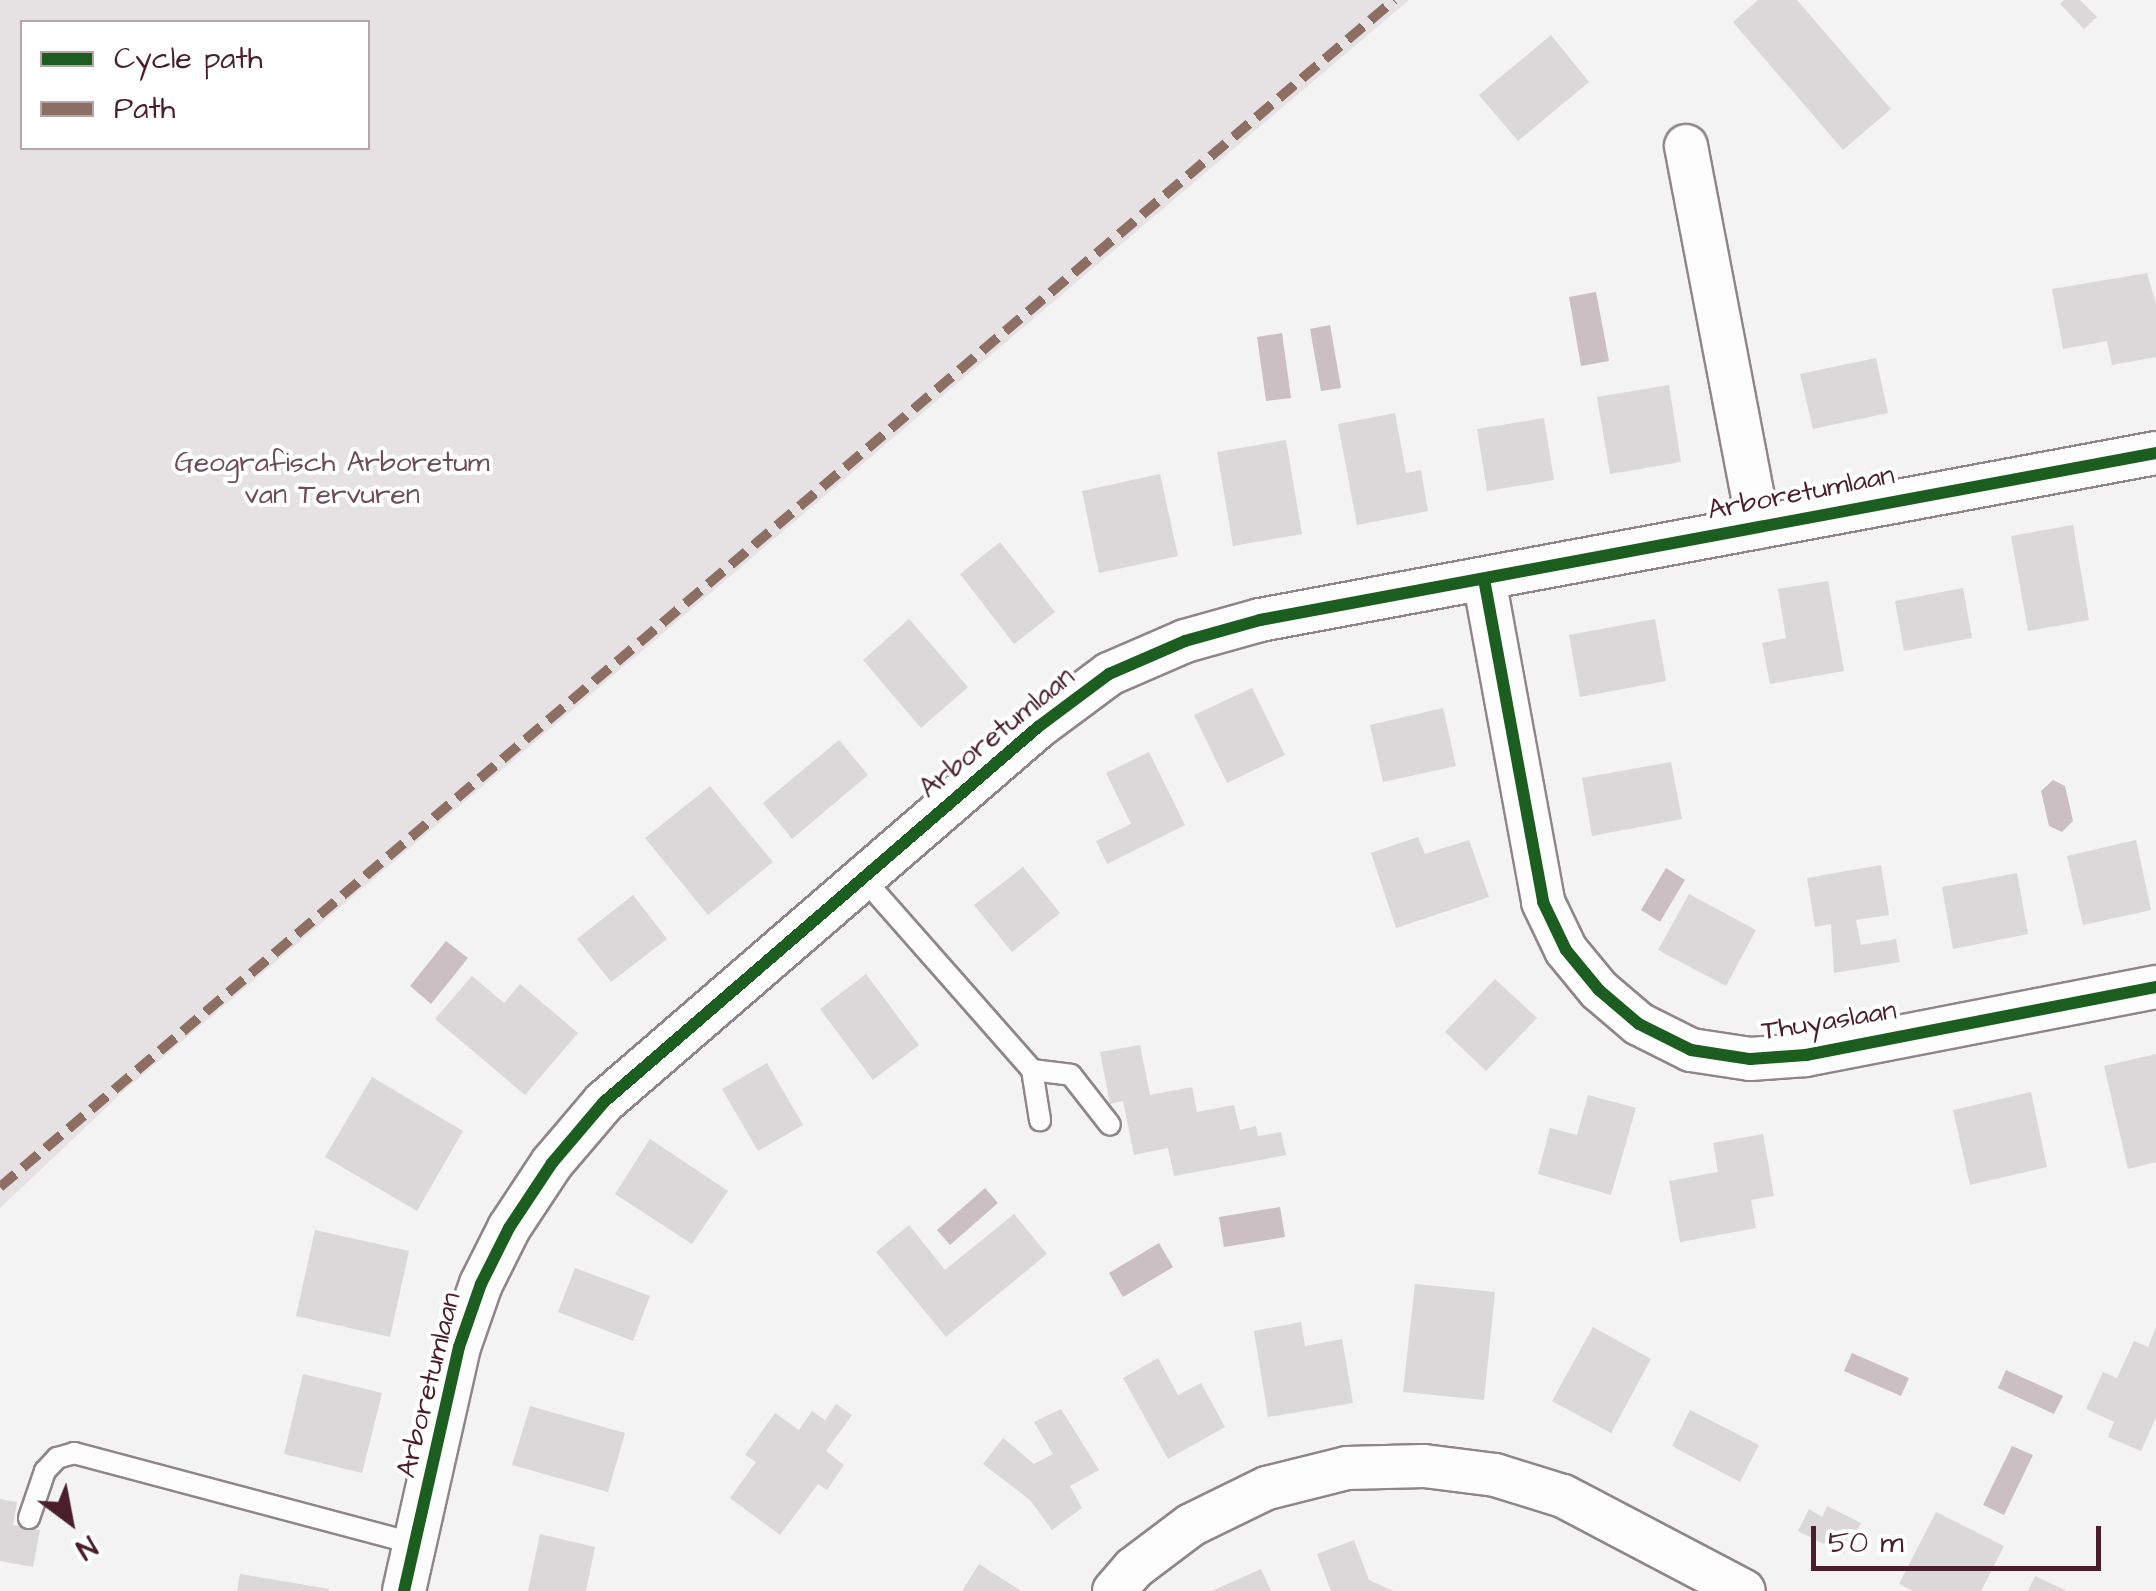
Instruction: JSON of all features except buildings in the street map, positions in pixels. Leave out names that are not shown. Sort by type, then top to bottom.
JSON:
[{"type":"street","name":"Arboretumlaan","points":[[1686,146],[1759,526]]},
{"type":"street","name":"Arboretumlaan","points":[[404,1591],[459,1347],[481,1284],[509,1228],[552,1163],[604,1102],[1038,727],[1109,674],[1185,641],[1260,620],[2156,453]]},
{"type":"street","name":"Thuyaslaan","points":[[1484,579],[1543,902],[1566,950],[1599,990],[1638,1024],[1691,1050],[1750,1059],[1806,1055],[2156,987]]},
{"type":"street","points":[[1114,1591],[1134,1568],[1192,1525],[1267,1488],[1347,1468],[1424,1466],[1495,1475],[1563,1496],[1744,1591]]},
{"type":"lane","points":[[863,878],[1032,1070],[1040,1120]]},
{"type":"lane","points":[[1032,1070],[1071,1075],[1110,1124]]},
{"type":"lane","points":[[29,1518],[45,1471],[57,1458],[74,1453],[415,1544]]},
{"type":"green space","name":"Geografisch Arboretum van Tervuren","points":[[0,0],[1409,0],[127,1088],[0,1208]]},
{"type":"shaded area","points":[[1596,292],[1609,361],[1581,366],[1569,297]]},
{"type":"shaded area","points":[[1330,325],[1341,388],[1321,391],[1310,329]]},
{"type":"shaded area","points":[[1282,333],[1291,398],[1266,401],[1257,337]]},
{"type":"shaded area","points":[[2053,780],[2065,786],[2073,821],[2062,832],[2049,826],[2041,791]]},
{"type":"shaded area","points":[[1666,868],[1685,880],[1660,922],[1641,910]]},
{"type":"shaded area","points":[[446,941],[468,958],[431,1004],[410,986]]},
{"type":"shaded area","points":[[985,1188],[998,1203],[950,1245],[937,1230]]},
{"type":"shaded area","points":[[1280,1207],[1285,1237],[1224,1247],[1219,1217]]},
{"type":"shaded area","points":[[1159,1243],[1173,1267],[1123,1297],[1109,1273]]},
{"type":"shaded area","points":[[1852,1353],[1909,1378],[1901,1396],[1844,1371]]},
{"type":"shaded area","points":[[2006,1370],[2063,1396],[2054,1414],[1998,1388]]},
{"type":"shaded area","points":[[2012,1446],[2033,1455],[2004,1515],[1983,1505]]},
{"type":"marked path","points":[[0,1187],[1394,0]]},
{"type":"cycle path","points":[[404,1591],[459,1347],[481,1284],[509,1228],[552,1163],[604,1102],[1038,727],[1109,674],[1185,641],[1260,620],[2156,453]]},
{"type":"cycle path","points":[[1484,579],[1543,902],[1566,950],[1599,990],[1639,1024],[1691,1050],[1750,1059],[1806,1055],[2156,987]]}]
